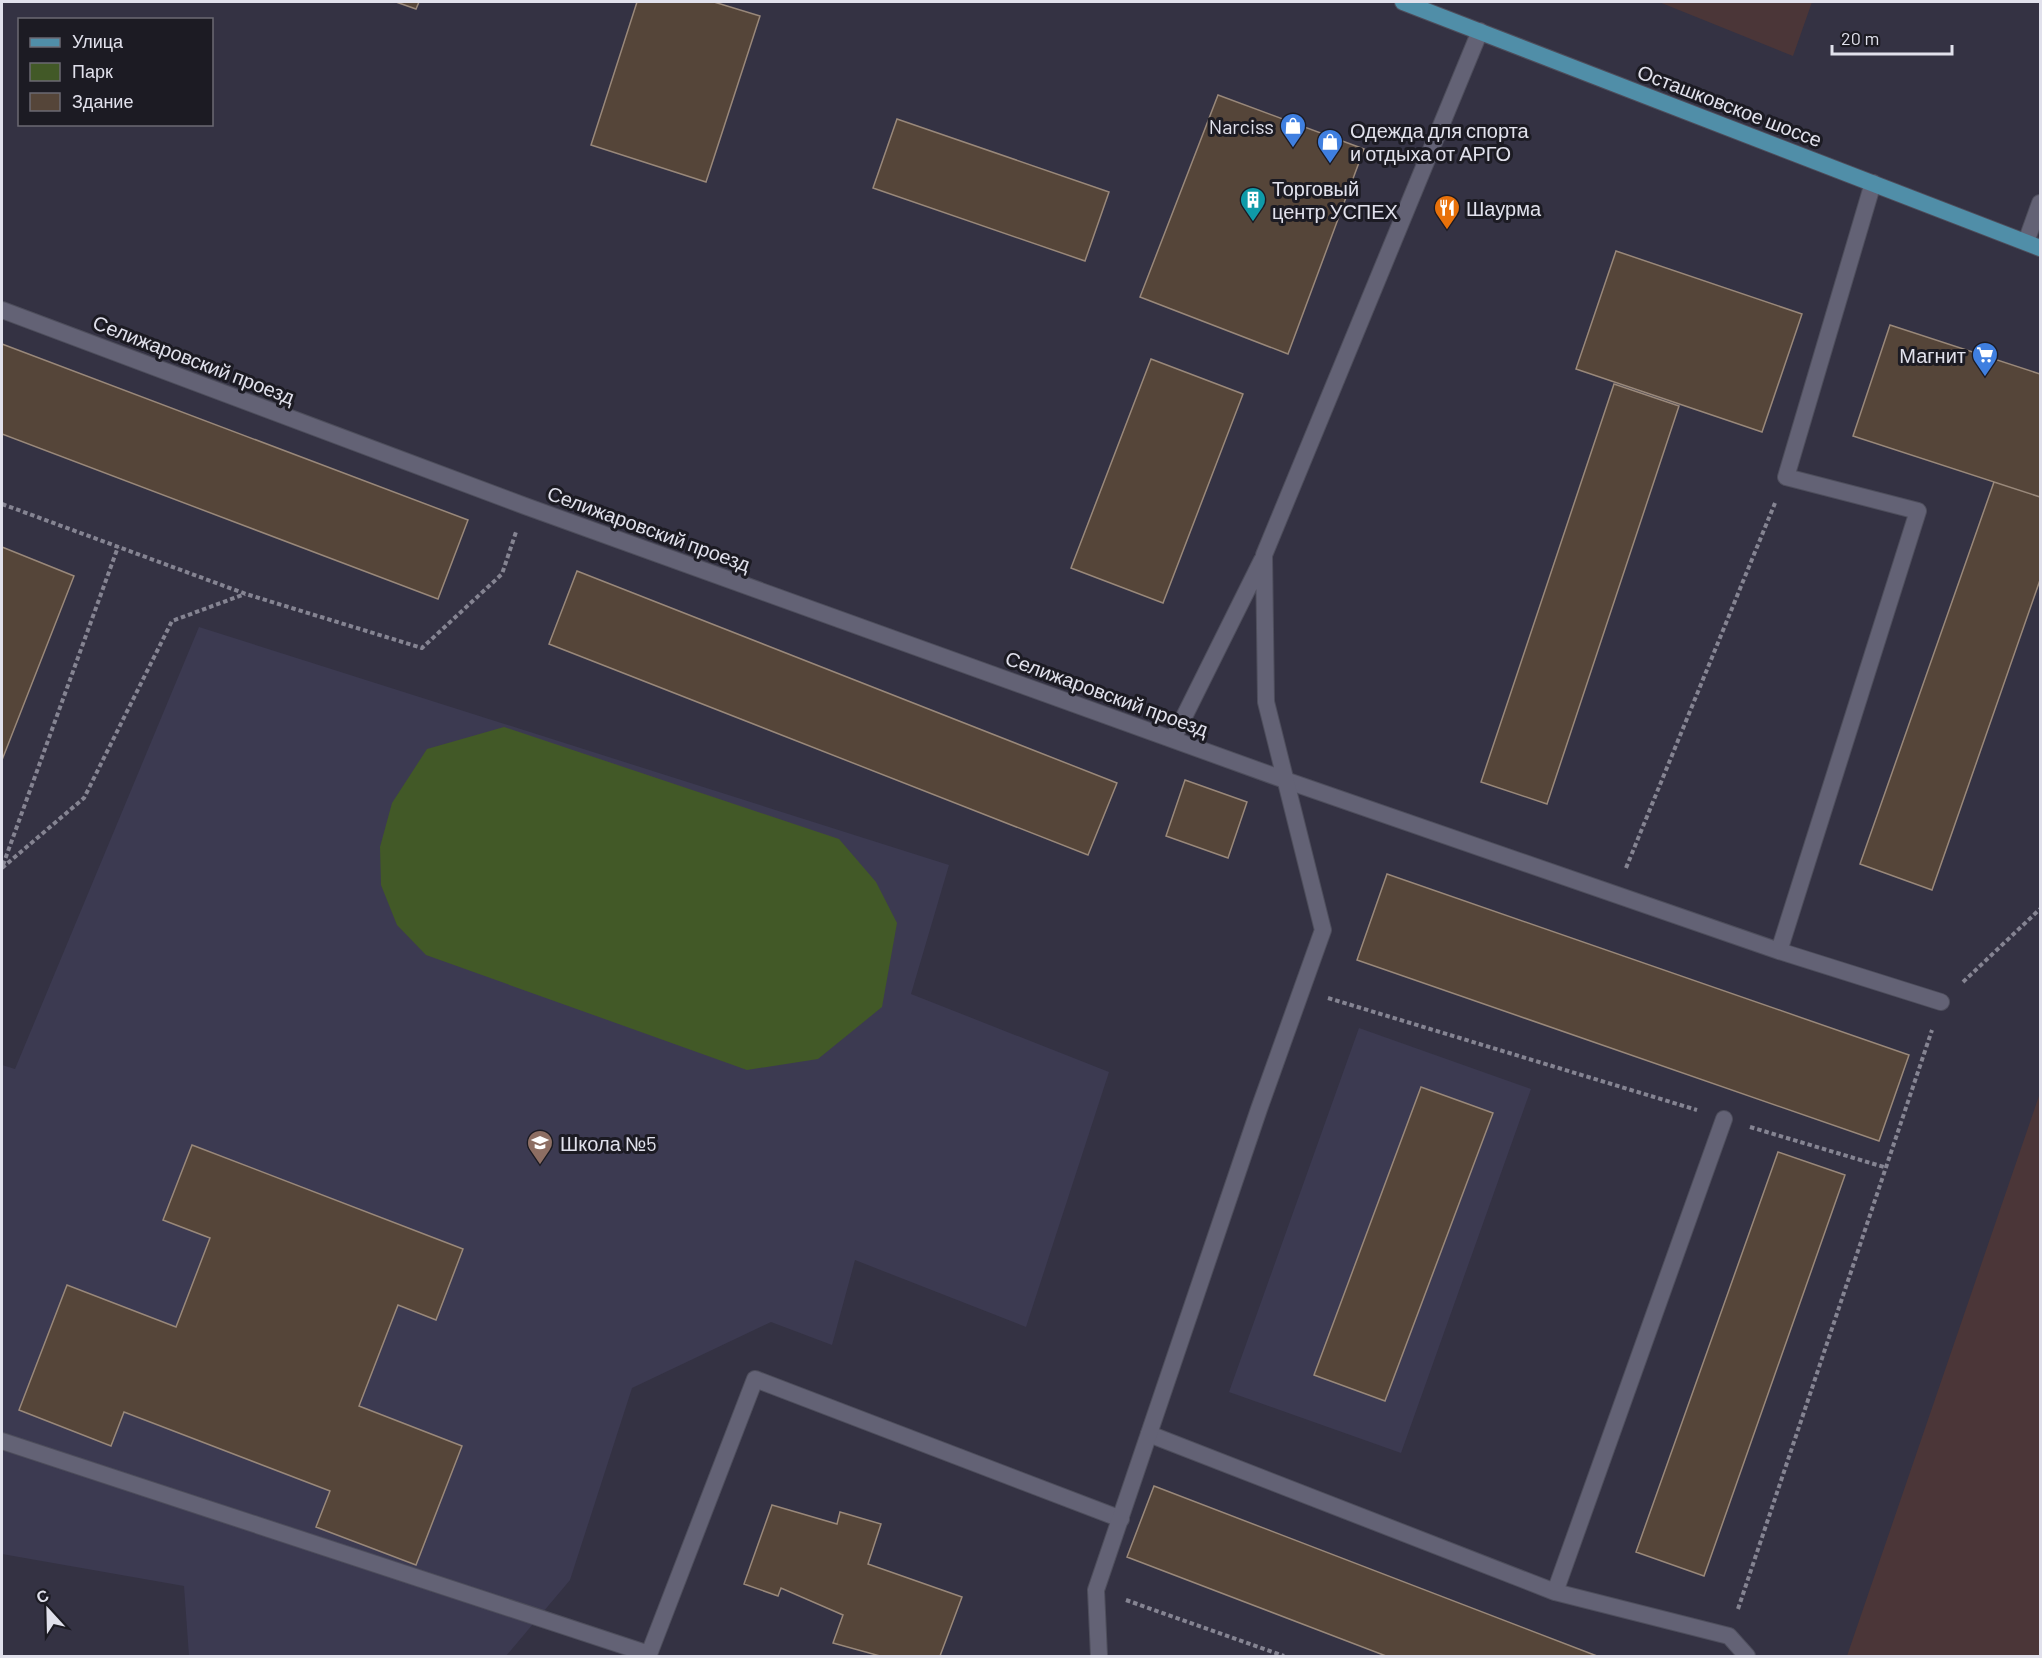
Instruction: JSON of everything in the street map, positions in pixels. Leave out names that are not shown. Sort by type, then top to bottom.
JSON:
[{"type":"main road","name":"Осташковское шоссе","points":[[1403,2],[2033,245]]},
{"type":"street","points":[[1173,739],[1264,555],[1479,31]]},
{"type":"street","points":[[1779,951],[1918,511],[1786,477],[1873,183]]},
{"type":"street","points":[[2033,245],[2040,203]]},
{"type":"street","name":"Селижаровский проезд","points":[[2,310],[525,506],[1285,780],[1779,951],[1941,1002]]},
{"type":"street","points":[[1099,1656],[1096,1590],[1323,930],[1266,702],[1264,555]]},
{"type":"street","points":[[1555,1592],[1725,1119]]},
{"type":"street","points":[[2,1441],[649,1654],[755,1379],[1121,1518]]},
{"type":"street","points":[[1149,1434],[1555,1592],[1729,1636],[1747,1656]]},
{"type":"path","points":[[1615,894],[1786,477]]},
{"type":"path","points":[[2,504],[246,594],[423,648],[502,574],[525,506]]},
{"type":"path","points":[[2,868],[118,547]]},
{"type":"path","points":[[2,868],[84,798],[172,621],[246,594]]},
{"type":"path","points":[[1729,1636],[1941,1002],[2040,909]]},
{"type":"path","points":[[1301,989],[1884,1167]]},
{"type":"path","points":[[1096,1590],[1284,1656]]},
{"type":"shaded area","points":[[1659,2],[1812,2],[1793,56]]},
{"type":"shaded area","name":"Школа №5","points":[[199,627],[949,865],[911,994],[1109,1072],[1026,1327],[855,1260],[832,1345],[771,1322],[632,1388],[570,1580],[506,1656],[189,1656],[184,1586],[2,1554],[2,1065],[15,1069]]},
{"type":"shaded area","points":[[1359,1028],[1531,1089],[1401,1453],[1229,1392]]},
{"type":"shaded area","points":[[2040,1093],[2040,1656],[1847,1656]]},
{"type":"green space","points":[[504,727],[839,839],[876,882],[897,923],[882,1007],[818,1059],[747,1070],[426,955],[397,925],[381,885],[380,847],[392,803],[427,749]]},
{"type":"building","points":[[396,2],[419,2],[416,9]]},
{"type":"building","points":[[637,2],[714,2],[760,16],[706,182],[591,145]]},
{"type":"building","name":"Торговый центр УСПЕХ","points":[[1218,95],[1364,149],[1288,354],[1140,297]]},
{"type":"building","points":[[897,119],[1109,192],[1085,261],[873,188]]},
{"type":"building","points":[[1616,251],[1802,314],[1762,432],[1576,369]]},
{"type":"building","points":[[1890,325],[2040,374],[2040,497],[1853,436]]},
{"type":"building","points":[[2,344],[468,520],[438,599],[2,434]]},
{"type":"building","points":[[1151,359],[1243,394],[1163,603],[1071,568]]},
{"type":"building","points":[[1614,384],[1679,406],[1547,804],[1481,782]]},
{"type":"building","points":[[1994,482],[2040,497],[2040,580],[1932,890],[1860,864]]},
{"type":"building","points":[[2,547],[74,576],[2,760]]},
{"type":"building","points":[[577,571],[1117,783],[1088,855],[549,644]]},
{"type":"building","points":[[1185,780],[1247,802],[1228,858],[1166,836]]},
{"type":"building","points":[[1387,874],[1909,1055],[1879,1141],[1357,960]]},
{"type":"building","points":[[1421,1087],[1493,1113],[1385,1401],[1314,1375]]},
{"type":"building","points":[[192,1145],[463,1249],[436,1320],[398,1305],[359,1406],[462,1446],[416,1565],[316,1527],[330,1491],[124,1412],[111,1446],[19,1410],[67,1285],[176,1327],[210,1238],[163,1220]]},
{"type":"building","points":[[1778,1152],[1845,1175],[1704,1576],[1636,1552]]},
{"type":"building","points":[[1154,1486],[1597,1656],[1386,1656],[1127,1557]]},
{"type":"building","points":[[772,1505],[837,1524],[840,1512],[881,1524],[868,1564],[962,1597],[940,1656],[880,1656],[833,1643],[843,1615],[781,1588],[778,1596],[744,1584]]},
{"type":"place","name":"Narciss","points":[[1293,149]]},
{"type":"place","name":"Одежда для спорта и отдыха от АРГО","points":[[1330,165]]},
{"type":"place","name":"Торговый центр УСПЕХ","points":[[1253,223]]},
{"type":"place","name":"Шаурма","points":[[1447,231]]},
{"type":"place","name":"Магнит","points":[[1985,378]]},
{"type":"place","name":"Школа №5","points":[[540,1166]]}]
